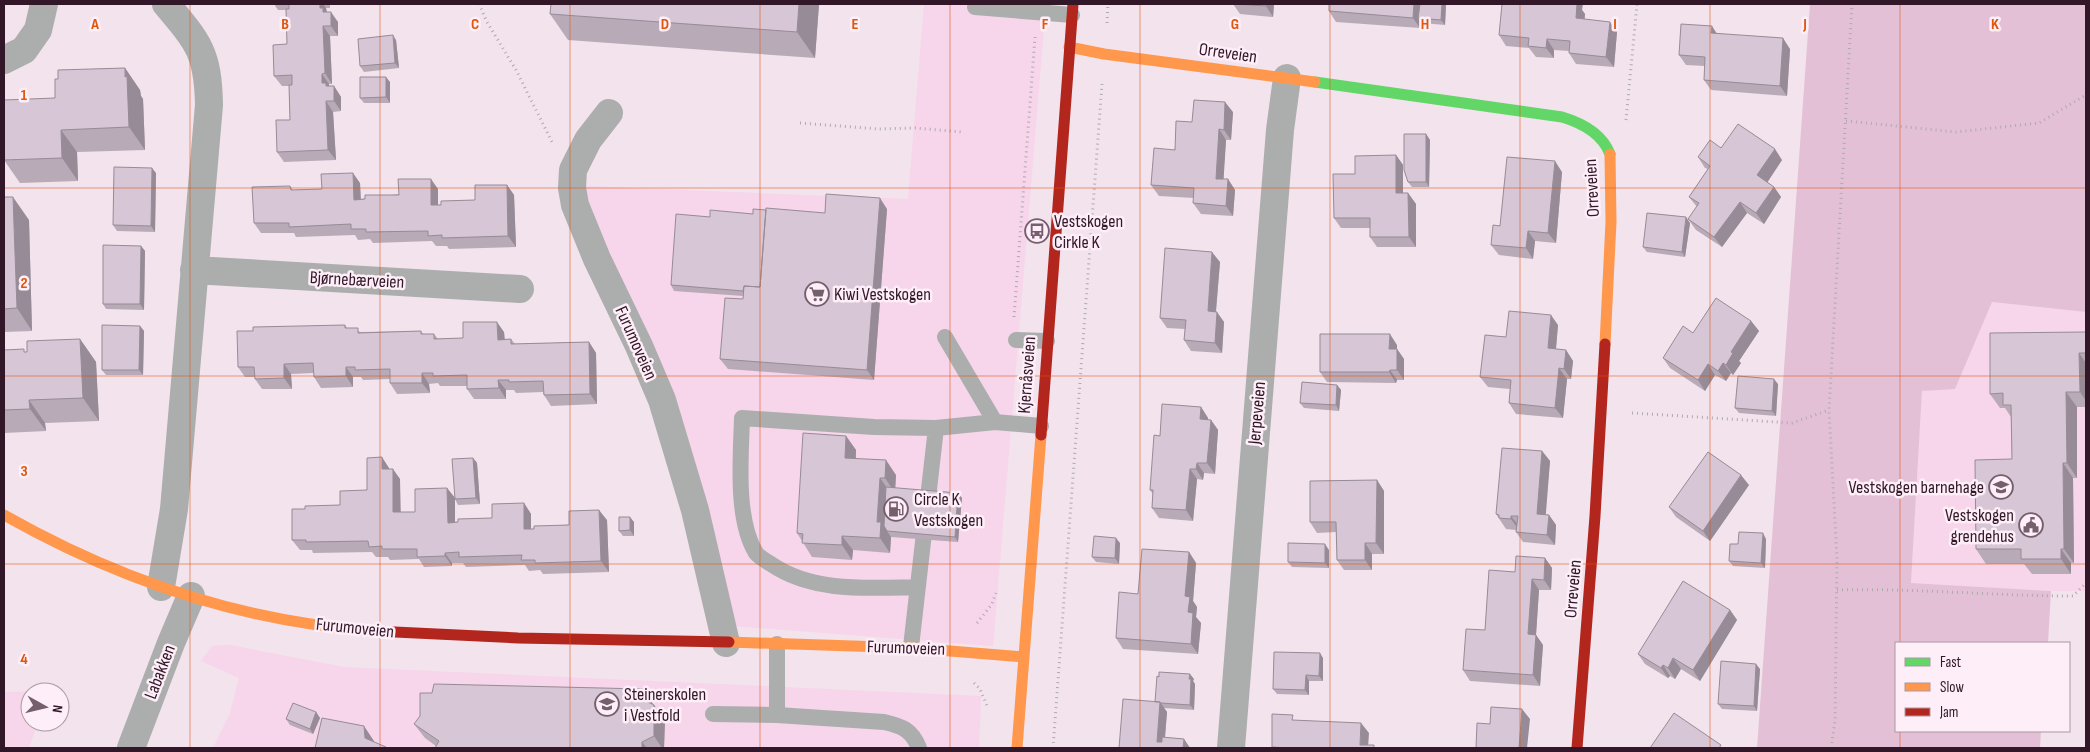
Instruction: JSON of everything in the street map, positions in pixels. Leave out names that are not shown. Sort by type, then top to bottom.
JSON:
[{"type":"street","points":[[4,60],[24,50],[38,30],[44,4]]},
{"type":"street","points":[[161,587],[174,509],[208,106],[208,78],[201,51],[193,36],[166,4]]},
{"type":"street","name":"Kjernåsveien","points":[[1017,748],[1072,9]]},
{"type":"street","name":"Orreveien","points":[[1069,47],[1104,54],[1287,78],[1382,94],[1562,117],[1579,122],[1605,144],[1611,165],[1611,219],[1593,562],[1577,748]]},
{"type":"street","name":"Jerpeveien","points":[[1231,748],[1280,130],[1287,78]]},
{"type":"street","name":"Furumoveien","points":[[608,113],[588,140],[573,170],[572,188],[575,205],[597,259],[639,346],[662,400],[695,510],[726,643]]},
{"type":"street","name":"Bjørnebærveien","points":[[194,270],[520,289]]},
{"type":"street","name":"Furumoveien","points":[[6,521],[86,558],[161,587],[224,607],[262,616],[332,628],[461,637],[912,647],[1024,657]]},
{"type":"street","name":"Labakken","points":[[131,748],[170,643],[191,596]]},
{"type":"lane","points":[[975,7],[1072,9]]},
{"type":"lane","points":[[945,337],[995,422]]},
{"type":"lane","points":[[1016,340],[1047,341]]},
{"type":"lane","points":[[918,587],[874,588],[823,585],[784,572],[756,554],[745,524],[740,468],[742,418],[874,427],[936,428],[995,422],[1041,426]]},
{"type":"lane","points":[[912,647],[936,428]]},
{"type":"lane","points":[[777,644],[777,715]]},
{"type":"lane","points":[[713,714],[777,715],[884,722],[900,726],[915,736],[919,748]]},
{"type":"path","points":[[479,4],[487,22],[516,70],[552,141],[572,188]]},
{"type":"path","points":[[1053,748],[1108,4]]},
{"type":"path","points":[[1605,144],[1625,122],[1637,4]]},
{"type":"path","points":[[1831,748],[1835,721],[1837,559],[1829,410],[1852,4]]},
{"type":"path","points":[[1846,121],[1956,132],[2039,122],[2086,95]]},
{"type":"path","points":[[800,123],[878,129],[915,128],[962,132]]},
{"type":"path","points":[[1602,411],[1792,423],[1829,410]]},
{"type":"path","points":[[1837,590],[1892,588],[2021,596],[2073,596],[2086,583]]},
{"type":"path","points":[[972,681],[980,689],[990,715]]},
{"type":"shaded area","points":[[924,4],[1046,4],[993,646],[731,626],[636,361],[560,185],[908,199]]},
{"type":"shaded area","points":[[1810,4],[2086,4],[2086,312],[1992,302],[1955,389],[1922,391],[1911,583],[2051,591],[2048,642],[1895,642],[1895,732],[2041,732],[2040,748],[1757,748]]},
{"type":"shaded area","name":"Vestskogen barnehage","points":[[1991,302],[2086,312],[2086,591],[2051,591],[1911,583],[1922,391],[1955,388]]},
{"type":"shaded area","name":"Steinerskolen i Vestfold","points":[[230,645],[344,667],[981,696],[979,748],[213,748],[230,713],[239,678],[201,661],[212,646]]},
{"type":"shaded area","points":[[4,692],[20,692],[20,732],[35,732],[29,748],[4,748]]},
{"type":"building","points":[[289,4],[320,4],[323,12],[331,12],[331,26],[323,26],[325,73],[322,74],[322,83],[326,83],[326,86],[334,86],[334,101],[326,101],[328,150],[277,152],[276,120],[290,120],[289,85],[292,85],[292,75],[274,76],[273,45],[287,44],[286,9],[289,9]]},
{"type":"building","points":[[551,4],[799,4],[797,32],[550,14]]},
{"type":"building","points":[[1236,4],[1266,4],[1266,6]]},
{"type":"building","points":[[1329,4],[1414,4],[1413,18],[1329,11]]},
{"type":"building","points":[[1420,4],[1442,4],[1441,20],[1418,18]]},
{"type":"building","points":[[1502,4],[1577,4],[1576,18],[1610,22],[1606,57],[1569,53],[1570,41],[1547,39],[1546,48],[1528,46],[1529,38],[1499,35]]},
{"type":"building","points":[[1681,24],[1712,26],[1711,33],[1783,38],[1780,86],[1704,80],[1705,57],[1679,55]]},
{"type":"building","points":[[393,35],[395,63],[360,66],[358,39]]},
{"type":"building","points":[[125,68],[129,127],[61,130],[62,158],[4,160],[4,100],[55,98],[55,79],[58,79],[58,70]]},
{"type":"building","points":[[360,77],[386,77],[386,97],[360,98]]},
{"type":"building","points":[[1194,100],[1225,102],[1224,130],[1219,129],[1216,179],[1228,179],[1226,206],[1193,203],[1194,188],[1151,185],[1154,148],[1175,150],[1176,121],[1192,122]]},
{"type":"building","points":[[1738,124],[1775,149],[1757,175],[1774,187],[1756,213],[1740,202],[1714,237],[1688,219],[1699,203],[1689,197],[1710,166],[1698,157],[1710,140],[1721,148]]},
{"type":"building","points":[[1404,134],[1426,134],[1426,182],[1408,182],[1404,170]]},
{"type":"building","points":[[1396,155],[1396,193],[1408,193],[1409,237],[1370,237],[1370,218],[1334,218],[1333,174],[1355,174],[1355,156]]},
{"type":"building","points":[[1507,157],[1555,161],[1548,233],[1528,231],[1526,248],[1491,245],[1493,225],[1500,226]]},
{"type":"building","points":[[114,167],[152,168],[151,226],[113,225]]},
{"type":"building","points":[[353,173],[354,200],[365,199],[365,195],[399,195],[398,179],[431,179],[431,205],[441,205],[441,201],[475,200],[475,185],[507,185],[508,236],[442,238],[442,235],[428,236],[428,231],[366,232],[366,229],[351,229],[351,224],[289,227],[289,223],[254,223],[252,187],[290,186],[291,190],[322,189],[321,174]]},
{"type":"building","points":[[826,194],[880,198],[867,370],[720,359],[725,298],[743,299],[744,286],[760,287],[766,208],[825,213]]},
{"type":"building","points":[[4,197],[13,197],[17,308],[4,309]]},
{"type":"building","points":[[753,209],[766,210],[760,287],[744,286],[743,291],[671,285],[676,214],[710,217],[710,210],[753,214]]},
{"type":"building","points":[[1647,213],[1686,217],[1682,252],[1643,247]]},
{"type":"building","points":[[103,245],[141,246],[140,304],[103,304]]},
{"type":"building","points":[[1165,248],[1212,252],[1208,311],[1217,312],[1215,343],[1184,340],[1186,320],[1160,318]]},
{"type":"building","points":[[1716,298],[1751,321],[1731,352],[1733,353],[1726,365],[1723,363],[1718,371],[1708,364],[1698,380],[1663,358],[1683,326],[1693,333]]},
{"type":"building","points":[[1509,311],[1551,315],[1548,348],[1566,350],[1564,369],[1559,368],[1555,408],[1509,403],[1511,380],[1480,377],[1485,335],[1506,337]]},
{"type":"building","points":[[463,322],[497,322],[498,340],[511,339],[511,344],[589,342],[590,394],[544,395],[543,381],[509,382],[509,380],[498,380],[499,388],[467,389],[467,375],[433,376],[433,373],[422,373],[422,383],[390,383],[390,369],[355,370],[355,367],[346,367],[346,376],[314,377],[313,363],[284,364],[284,378],[255,379],[254,367],[238,367],[237,331],[253,331],[253,327],[345,325],[345,328],[358,328],[358,333],[421,331],[421,334],[434,334],[434,339],[463,338]]},
{"type":"building","points":[[102,325],[140,326],[139,370],[102,370]]},
{"type":"building","points":[[2086,332],[2086,353],[2079,353],[2080,392],[2066,392],[2067,463],[2063,463],[2064,549],[2061,549],[2061,559],[2021,559],[2021,549],[1976,549],[1975,460],[2012,459],[2011,405],[2003,405],[2003,393],[1990,394],[1990,333]]},
{"type":"building","points":[[1320,334],[1390,334],[1389,349],[1397,349],[1397,370],[1390,370],[1389,372],[1320,372]]},
{"type":"building","points":[[80,339],[83,398],[29,400],[30,409],[4,410],[4,350],[24,349],[24,352],[27,352],[27,341]]},
{"type":"building","points":[[1738,376],[1774,379],[1772,411],[1735,408]]},
{"type":"building","points":[[1302,382],[1337,385],[1336,405],[1300,403]]},
{"type":"building","points":[[1162,404],[1201,407],[1200,419],[1211,420],[1207,463],[1197,463],[1196,469],[1190,469],[1186,510],[1152,508],[1153,490],[1150,490],[1154,435],[1160,436]]},
{"type":"building","points":[[803,433],[846,436],[845,458],[886,460],[885,478],[880,478],[877,522],[881,522],[880,538],[842,536],[842,545],[802,543],[803,534],[797,533]]},
{"type":"building","points":[[1502,448],[1542,451],[1537,514],[1549,515],[1547,535],[1516,532],[1518,516],[1511,516],[1511,519],[1499,518],[1499,515],[1496,514]]},
{"type":"building","points":[[1708,452],[1741,475],[1703,531],[1669,507]]},
{"type":"building","points":[[382,457],[382,469],[393,469],[393,512],[415,512],[415,489],[447,488],[448,523],[458,522],[458,519],[492,518],[492,504],[524,503],[524,529],[534,529],[534,526],[569,525],[569,511],[599,510],[601,561],[535,563],[535,560],[521,560],[522,555],[459,557],[459,552],[445,553],[445,556],[417,557],[417,549],[382,549],[382,546],[369,547],[368,541],[306,542],[306,540],[292,540],[292,509],[305,509],[305,506],[340,505],[340,491],[367,490],[367,458]]},
{"type":"building","points":[[473,458],[476,498],[455,499],[452,459]]},
{"type":"building","points":[[1377,480],[1376,543],[1365,543],[1365,560],[1337,560],[1336,522],[1310,522],[1310,481]]},
{"type":"building","points":[[886,487],[958,493],[955,537],[887,531],[884,526]]},
{"type":"building","points":[[619,517],[630,517],[630,530],[619,531]]},
{"type":"building","points":[[1739,532],[1763,533],[1761,563],[1729,561],[1730,544],[1738,544]]},
{"type":"building","points":[[1094,536],[1116,538],[1115,558],[1092,557]]},
{"type":"building","points":[[1288,543],[1325,544],[1325,563],[1288,562]]},
{"type":"building","points":[[1142,549],[1189,552],[1185,596],[1190,597],[1188,612],[1193,613],[1191,644],[1116,638],[1119,592],[1138,594]]},
{"type":"building","points":[[1516,556],[1545,558],[1544,580],[1532,579],[1528,634],[1536,635],[1533,675],[1463,670],[1466,629],[1485,630],[1489,570],[1515,572]]},
{"type":"building","points":[[1683,581],[1730,610],[1693,670],[1673,658],[1668,668],[1663,665],[1661,668],[1638,654]]},
{"type":"building","points":[[1274,652],[1320,653],[1319,676],[1306,675],[1305,690],[1273,689]]},
{"type":"building","points":[[1721,661],[1756,664],[1754,706],[1718,704]]},
{"type":"building","points":[[1159,672],[1190,674],[1190,705],[1155,702]]},
{"type":"building","points":[[434,684],[643,689],[644,700],[654,705],[654,736],[642,742],[642,748],[435,748],[439,741],[414,724],[420,716],[420,693],[432,693]]},
{"type":"building","points":[[1123,699],[1160,702],[1157,742],[1162,742],[1162,737],[1184,739],[1183,748],[1119,748]]},
{"type":"building","points":[[293,703],[316,712],[310,729],[286,719]]},
{"type":"building","points":[[1491,707],[1522,709],[1519,748],[1476,748],[1477,723],[1490,724]]},
{"type":"building","points":[[1674,713],[1721,745],[1719,748],[1650,748]]},
{"type":"building","points":[[1272,714],[1293,715],[1292,720],[1361,723],[1360,745],[1374,745],[1374,748],[1272,747]]},
{"type":"building","points":[[322,718],[364,726],[365,738],[386,747],[315,748]]},
{"type":"traffic: fast","points":[[1315,82],[1562,117],[1577,122],[1597,135],[1610,154]]},
{"type":"traffic: slow","points":[[1069,47],[1104,54],[1315,82]]},
{"type":"traffic: slow","points":[[1605,344],[1611,222],[1610,154]]},
{"type":"traffic: slow","points":[[1017,748],[1041,435]]},
{"type":"traffic: slow","points":[[4,515],[92,559],[137,578],[183,594],[277,618],[325,626],[374,631]]},
{"type":"traffic: slow","points":[[729,642],[913,648],[1024,657]]},
{"type":"traffic: jam","points":[[1041,435],[1073,4]]},
{"type":"traffic: jam","points":[[1577,748],[1595,516],[1605,344]]},
{"type":"traffic: jam","points":[[374,631],[518,638],[729,642]]},
{"type":"place","name":"Vestskogen Cirkle K","points":[[1037,231]]},
{"type":"place","name":"Kiwi Vestskogen","points":[[817,294]]},
{"type":"place","name":"Vestskogen barnehage","points":[[2001,487]]},
{"type":"place","name":"Circle K Vestskogen","points":[[896,509]]},
{"type":"place","name":"Vestskogen grendehus","points":[[2031,525]]},
{"type":"place","name":"Steinerskolen i Vestfold","points":[[607,704]]}]
